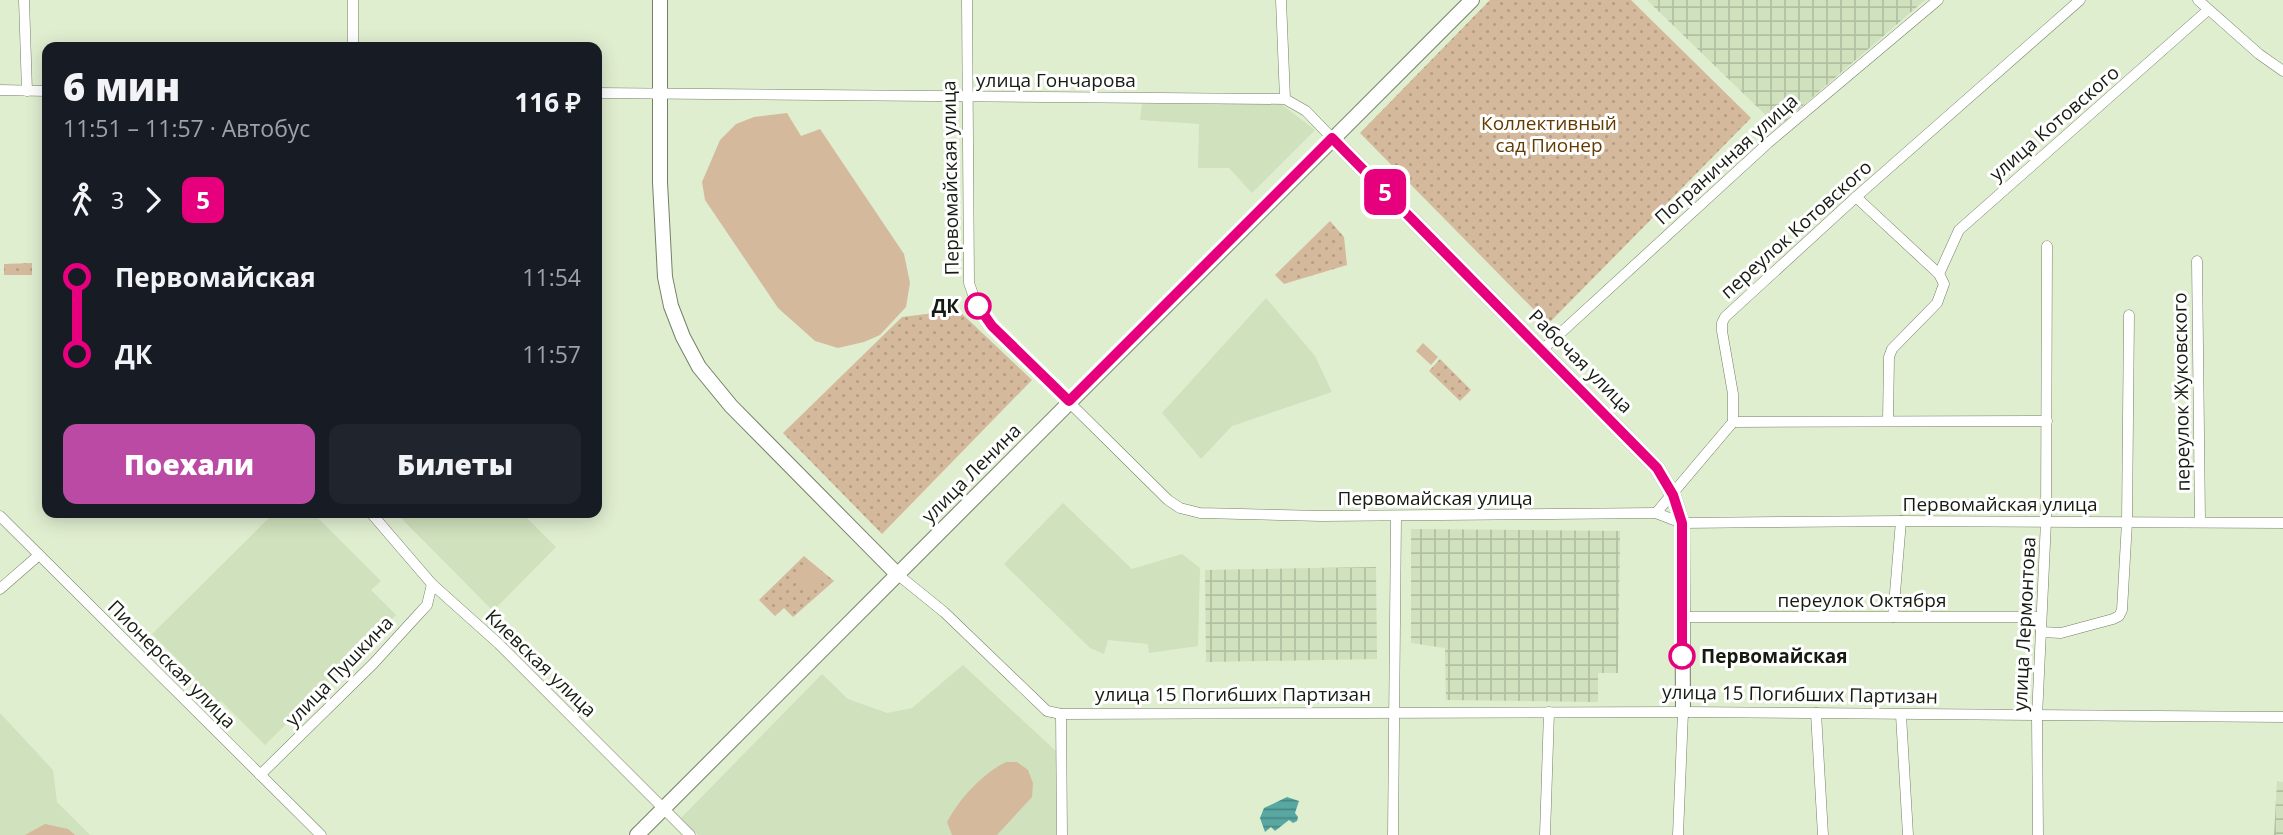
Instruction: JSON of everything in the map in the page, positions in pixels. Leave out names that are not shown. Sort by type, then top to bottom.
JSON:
[{"type":"street","points":[[24,0],[27,90]]},
{"type":"street","points":[[353,0],[354,42]]},
{"type":"street","name":"улица 15 Погибших Партизан","points":[[660,0],[660,182],[664,277],[683,337],[699,367],[731,406],[897,574],[944,612],[1047,712],[1683,712],[2283,717]]},
{"type":"street","name":"Первомайская улица","points":[[967,0],[969,283],[976,303],[992,326],[1168,500],[1180,508],[1200,513],[1396,516],[1656,513],[1682,523],[2283,523]]},
{"type":"street","points":[[1281,0],[1284,99],[1306,111],[1332,138]]},
{"type":"street","name":"улица Ленина","points":[[637,835],[1472,0]]},
{"type":"street","name":"Пограничная улица","points":[[1542,350],[1768,143],[1938,0]]},
{"type":"street","name":"переулок Котовского","points":[[1733,422],[1733,394],[1722,323],[1725,317],[1856,197],[2080,0]]},
{"type":"street","points":[[2199,0],[2259,54],[2283,71]]},
{"type":"street","name":"улица Котовского","points":[[1888,420],[1889,357],[1898,342],[1937,303],[1944,284],[1939,274],[1959,230],[2208,10]]},
{"type":"street","points":[[0,90],[42,91]]},
{"type":"street","name":"улица Гончарова","points":[[602,93],[1284,99]]},
{"type":"street","name":"Рабочая улица","points":[[1332,138],[1657,468],[1673,495],[1682,523],[1683,712],[1678,835]]},
{"type":"street","points":[[1856,197],[1939,274]]},
{"type":"street","name":"улица Лермонтова","points":[[2038,835],[2037,717],[2046,521],[2048,246]]},
{"type":"street","name":"переулок Жуковского","points":[[2197,261],[2200,522]]},
{"type":"street","points":[[2040,632],[2067,632],[2119,616],[2122,610],[2127,522],[2129,315]]},
{"type":"street","points":[[1656,513],[1733,422],[2047,421]]},
{"type":"street","name":"Пионерская улица","points":[[0,516],[321,835]]},
{"type":"street","points":[[1393,835],[1396,516]]},
{"type":"street","name":"Киевская улица","points":[[375,518],[432,584],[499,644],[690,835]]},
{"type":"street","points":[[1893,617],[1901,521]]},
{"type":"street","points":[[0,589],[39,555]]},
{"type":"street","name":"улица Пушкина","points":[[261,775],[373,664],[427,605],[432,584]]},
{"type":"street","name":"переулок Октября","points":[[1682,617],[2041,617]]},
{"type":"street","points":[[1545,835],[1549,712]]},
{"type":"street","points":[[1816,713],[1823,835]]},
{"type":"street","points":[[1062,714],[1062,835]]},
{"type":"street","points":[[1901,715],[1908,835]]},
{"type":"shaded area","points":[[1647,0],[1925,0],[1778,127]]},
{"type":"shaded area","points":[[1142,104],[1281,104],[1315,130],[1252,193],[1229,168],[1198,168],[1199,124],[1140,120]]},
{"type":"shaded area","points":[[1266,298],[1315,356],[1332,392],[1232,426],[1201,459],[1162,413]]},
{"type":"shaded area","points":[[1063,503],[1132,569],[1182,554],[1200,568],[1198,646],[1149,653],[1148,644],[1108,640],[1104,654],[1090,648],[1004,564]]},
{"type":"shaded area","points":[[269,518],[318,518],[381,581],[371,590],[396,615],[265,745],[221,701],[216,705],[187,676],[190,672],[152,634]]},
{"type":"shaded area","points":[[401,518],[527,518],[556,547],[493,611]]},
{"type":"shaded area","points":[[1411,529],[1620,531],[1618,673],[1598,673],[1598,702],[1446,700],[1445,648],[1411,643]]},
{"type":"shaded area","points":[[1376,567],[1377,659],[1206,662],[1205,570]]},
{"type":"shaded area","points":[[963,665],[1057,752],[1056,835],[698,835],[681,818],[822,674],[848,699],[887,713],[912,708]]},
{"type":"shaded area","points":[[0,713],[53,770],[57,802],[90,835],[0,835]]},
{"type":"shaded area","points":[[2277,781],[2283,782],[2283,835],[2274,835]]},
{"type":"green space","name":"Коллективный сад Пионер","points":[[1490,0],[1631,0],[1751,118],[1548,324],[1360,133]]},
{"type":"green space","points":[[787,113],[801,136],[820,129],[904,254],[910,283],[906,307],[880,335],[864,342],[838,348],[815,341],[778,308],[705,200],[702,182],[720,140],[736,124],[754,117]]},
{"type":"green space","points":[[1330,221],[1344,237],[1347,265],[1284,284],[1275,275]]},
{"type":"green space","points":[[32,263],[32,275],[4,275],[4,264]]},
{"type":"green space","points":[[958,310],[1032,380],[882,534],[783,433],[902,317]]},
{"type":"green space","points":[[1423,343],[1438,357],[1431,365],[1416,351]]},
{"type":"green space","points":[[1440,359],[1471,390],[1460,401],[1429,371]]},
{"type":"green space","points":[[804,556],[834,581],[793,617],[784,608],[775,616],[759,600]]},
{"type":"green space","points":[[810,565],[820,575],[807,589],[796,579]]},
{"type":"green space","points":[[1006,762],[1017,762],[1028,770],[1033,783],[1032,797],[997,835],[952,835],[947,822],[958,804],[980,780]]},
{"type":"green space","points":[[45,824],[68,829],[75,835],[25,835]]},
{"type":"water","points":[[1287,797],[1299,801],[1295,813],[1297,821],[1293,823],[1289,820],[1275,831],[1271,827],[1265,832],[1260,818],[1264,808]]},
{"type":"bus line","name":"5","points":[[978,306],[992,326],[1069,401],[1332,138],[1657,468],[1678,506],[1682,523],[1682,656]]},
{"type":"place","name":"ДК","points":[[978,306]]},
{"type":"place","name":"Первомайская","points":[[1682,656]]}]
